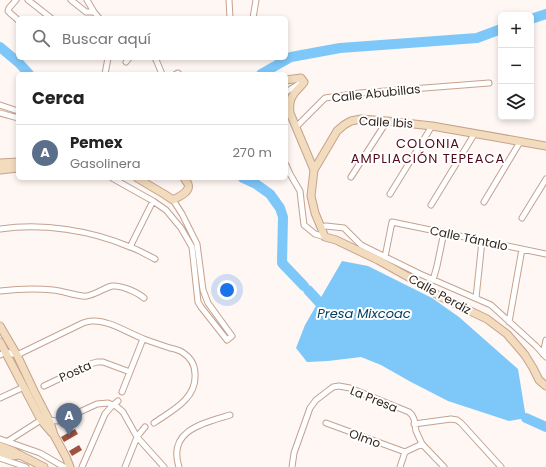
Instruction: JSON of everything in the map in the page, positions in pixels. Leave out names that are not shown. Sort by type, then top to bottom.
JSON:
[{"type":"street","points":[[16,0],[8,11],[16,18]]},
{"type":"street","points":[[28,0],[48,16]]},
{"type":"street","points":[[71,0],[86,12],[94,12]]},
{"type":"street","points":[[87,0],[97,16]]},
{"type":"street","points":[[229,0],[230,16]]},
{"type":"street","points":[[253,16],[256,0]]},
{"type":"street","points":[[105,72],[108,60]]},
{"type":"street","points":[[156,60],[161,72]]},
{"type":"street","points":[[288,80],[301,78],[303,81]]},
{"type":"street","points":[[288,91],[303,81]]},
{"type":"street","points":[[303,81],[303,85],[292,95],[289,104],[290,113],[314,170]]},
{"type":"street","name":"Calle Abubillas","points":[[296,127],[325,98],[360,93],[489,83]]},
{"type":"street","points":[[0,105],[16,110]]},
{"type":"street","points":[[0,113],[16,117]]},
{"type":"street","name":"Calle Ibis","points":[[323,232],[315,213],[311,196],[314,170],[337,131],[351,121],[361,119],[432,126],[546,146]]},
{"type":"street","points":[[351,177],[387,121]]},
{"type":"street","points":[[390,194],[432,126]]},
{"type":"street","points":[[430,205],[475,133]]},
{"type":"street","points":[[484,202],[520,142]]},
{"type":"street","points":[[0,163],[16,162]]},
{"type":"street","points":[[0,170],[16,168]]},
{"type":"street","points":[[288,169],[300,191],[304,225],[315,234],[323,232]]},
{"type":"street","points":[[522,218],[546,179]]},
{"type":"street","points":[[116,180],[166,210],[181,228],[192,247],[198,302],[227,340],[232,336],[208,303],[203,290],[197,244],[182,214],[173,200],[141,180]]},
{"type":"street","points":[[173,200],[185,193],[188,189],[188,184],[185,180]]},
{"type":"street","points":[[130,247],[153,201]]},
{"type":"street","name":"Calle Tántalo","points":[[385,257],[392,222],[546,254]]},
{"type":"street","name":"Calle Perdiz","points":[[545,355],[491,305],[361,245],[344,228],[326,226],[323,232],[336,240],[378,260],[441,297],[487,319],[507,334],[525,355],[546,386]]},
{"type":"street","points":[[0,229],[13,227],[37,227],[85,232],[130,247],[155,259]]},
{"type":"street","points":[[434,280],[444,232]]},
{"type":"street","points":[[476,298],[482,241]]},
{"type":"street","points":[[509,322],[522,249]]},
{"type":"street","points":[[0,291],[27,289],[53,290],[84,297],[90,296],[112,286],[138,293],[144,298]]},
{"type":"street","points":[[3,354],[17,355],[83,323],[91,321],[115,326],[143,339],[181,351],[195,366],[196,379],[194,389],[188,398],[181,404],[154,423]]},
{"type":"street","points":[[0,326],[17,355],[70,467]]},
{"type":"street","points":[[122,392],[143,339]]},
{"type":"street","points":[[545,355],[546,340]]},
{"type":"street","points":[[0,342],[3,354],[24,387],[41,420],[54,435]]},
{"type":"street","name":"Posta","points":[[44,386],[97,362],[103,362],[130,372]]},
{"type":"street","name":"La Presa","points":[[292,467],[294,454],[310,408],[316,400],[333,387],[339,386],[350,388],[408,412],[412,415],[414,424]]},
{"type":"street","points":[[0,398],[24,387]]},
{"type":"street","points":[[8,441],[41,420],[50,422],[60,421],[100,403],[116,402]]},
{"type":"street","points":[[116,402],[137,437],[164,467]]},
{"type":"street","points":[[82,467],[105,414],[116,402]]},
{"type":"street","points":[[179,467],[177,454],[179,444],[183,436],[199,425],[230,415]]},
{"type":"street","points":[[444,467],[422,444],[414,424],[451,419],[456,420],[461,423],[501,467]]},
{"type":"street","name":"Olmo","points":[[326,423],[405,452]]},
{"type":"street","points":[[125,467],[137,437],[145,427]]},
{"type":"street","points":[[0,439],[40,453],[64,467]]},
{"type":"street","points":[[400,467],[405,452],[422,444]]},
{"type":"street","points":[[0,446],[13,450],[44,467]]},
{"type":"street","points":[[0,452],[11,456],[20,455]]},
{"type":"street","points":[[0,458],[26,467]]},
{"type":"water","name":"Presa Mixcoac","points":[[342,261],[368,266],[432,298],[459,317],[518,369],[526,418],[509,421],[448,401],[381,365],[361,357],[307,362],[296,348],[305,325]]},
{"type":"building","points":[[75,429],[78,434],[64,442],[61,437]]},
{"type":"building","points":[[79,445],[82,450],[72,456],[69,451]]},
{"type":"waterway","points":[[534,18],[546,14]]},
{"type":"waterway","points":[[288,59],[340,48],[477,38],[498,30]]},
{"type":"waterway","points":[[0,47],[27,72]]},
{"type":"waterway","points":[[265,72],[286,60]]},
{"type":"waterway","points":[[247,180],[270,194],[280,208],[283,217],[282,263],[304,286]]},
{"type":"waterway","points":[[308,290],[319,302]]},
{"type":"waterway","points":[[526,418],[546,427]]},
{"type":"place","name":"Pemex","points":[[69,436]]},
{"type":"district","name":"COLONIA AMPLIACIÓN TEPEACA","points":[[428,150]]}]
